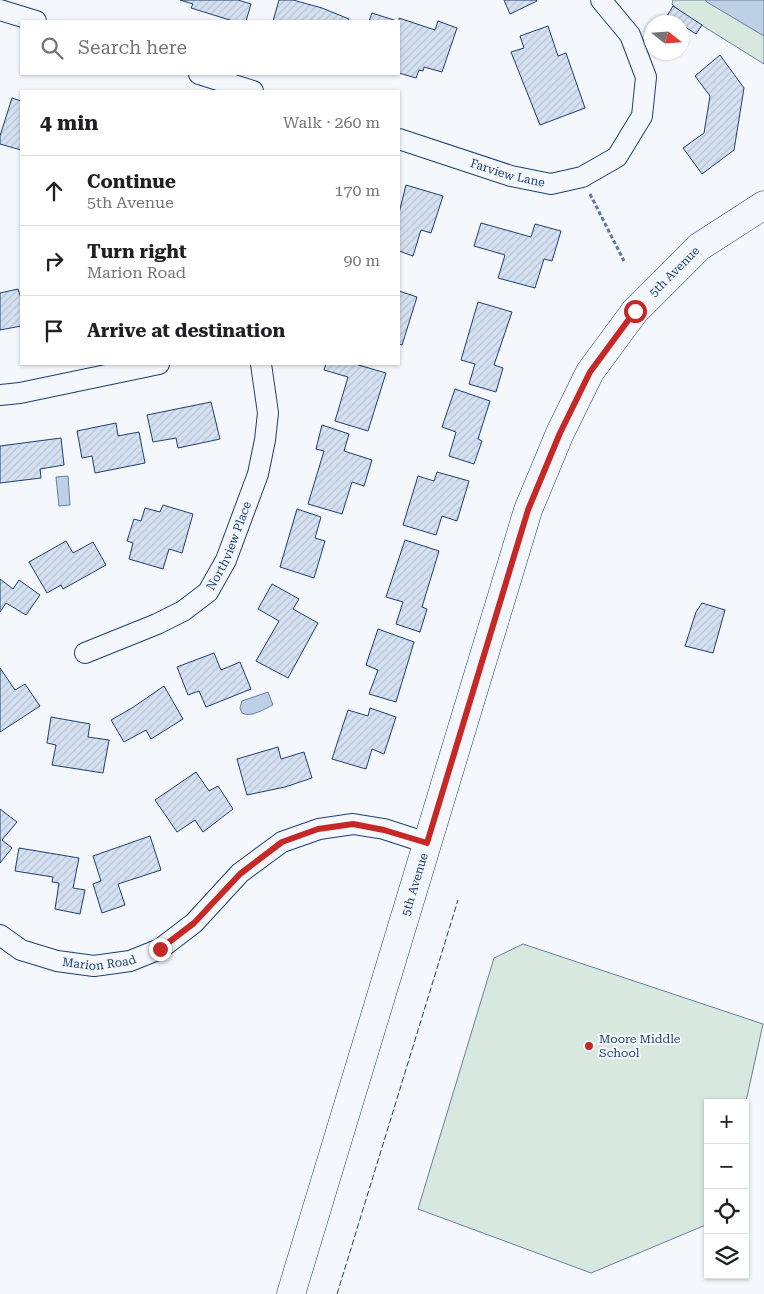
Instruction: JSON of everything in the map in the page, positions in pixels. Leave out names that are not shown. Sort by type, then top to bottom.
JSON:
[{"type":"main road","name":"5th Avenue","points":[[291,1294],[528,510],[560,433],[590,372],[635,311],[699,247],[764,204]]},
{"type":"street","name":"Farview Lane","points":[[400,139],[512,176],[551,184],[582,178],[617,157],[642,116],[646,77],[630,36],[601,0]]},
{"type":"street","points":[[0,10],[33,20]]},
{"type":"street","points":[[202,75],[250,90]]},
{"type":"street","points":[[0,395],[20,393],[154,365]]},
{"type":"street","name":"Northview Place","points":[[85,653],[157,624],[183,611],[208,592],[226,560],[258,474],[268,413],[261,365]]},
{"type":"street","name":"Marion Road","points":[[0,935],[21,950],[57,961],[94,966],[130,961],[160,949],[194,923],[240,874],[282,842],[318,829],[353,824],[384,830],[427,843]]},
{"type":"path","points":[[582,178],[624,261]]},
{"type":"shaded area","points":[[673,0],[764,0],[764,64],[689,17],[689,15],[682,13],[672,4]]},
{"type":"shaded area","points":[[523,944],[763,1024],[747,1099],[704,1099],[704,1226],[591,1273],[418,1209],[494,958]]},
{"type":"water","points":[[705,0],[764,0],[764,36],[707,2]]},
{"type":"water","points":[[68,476],[70,505],[59,506],[56,477]]},
{"type":"water","points":[[268,692],[273,705],[253,714],[242,713],[240,708],[242,701]]},
{"type":"building","points":[[180,0],[238,0],[251,4],[246,20],[230,20],[191,8],[193,4]]},
{"type":"building","points":[[279,0],[293,0],[322,8],[349,19],[348,20],[273,20]]},
{"type":"building","points":[[504,0],[536,0],[537,1],[510,14]]},
{"type":"building","points":[[673,6],[687,15],[668,15]]},
{"type":"building","points":[[372,13],[394,20],[369,20]]},
{"type":"building","points":[[689,16],[702,25],[696,34],[689,30]]},
{"type":"building","points":[[399,18],[435,30],[438,21],[457,28],[442,72],[424,67],[423,71],[419,70],[416,78],[400,73]]},
{"type":"building","points":[[548,26],[558,56],[566,53],[585,108],[540,125],[511,52],[524,48],[520,36]]},
{"type":"building","points":[[720,55],[744,88],[734,150],[702,174],[683,148],[704,133],[710,96],[695,76]]},
{"type":"building","points":[[12,98],[20,101],[20,150],[0,144],[0,136]]},
{"type":"building","points":[[406,185],[443,196],[431,233],[421,230],[413,256],[400,251],[400,209]]},
{"type":"building","points":[[481,223],[531,237],[535,224],[561,231],[552,261],[544,259],[535,288],[498,278],[505,255],[474,246]]},
{"type":"building","points":[[18,289],[20,295],[20,326],[0,330],[0,293]]},
{"type":"building","points":[[400,291],[417,297],[402,345],[400,344]]},
{"type":"building","points":[[478,302],[512,312],[494,365],[503,368],[496,392],[469,384],[475,364],[461,360]]},
{"type":"building","points":[[326,365],[358,365],[386,373],[368,431],[335,421],[348,377],[324,370]]},
{"type":"building","points":[[455,389],[490,401],[478,439],[482,441],[474,464],[449,456],[456,432],[442,427]]},
{"type":"building","points":[[211,402],[220,439],[178,448],[176,438],[153,442],[147,415]]},
{"type":"building","points":[[116,423],[118,436],[139,432],[145,463],[95,473],[92,456],[82,458],[77,431]]},
{"type":"building","points":[[322,425],[349,434],[344,451],[372,460],[364,486],[352,482],[342,514],[308,504],[324,451],[316,449]]},
{"type":"building","points":[[61,438],[64,465],[40,469],[41,478],[0,483],[0,446]]},
{"type":"building","points":[[437,472],[469,481],[457,521],[442,516],[436,535],[403,525],[418,476],[434,481]]},
{"type":"building","points":[[163,505],[193,514],[182,553],[169,549],[163,569],[129,559],[133,543],[127,541],[134,519],[141,521],[145,508],[160,512]]},
{"type":"building","points":[[297,509],[321,517],[315,538],[325,541],[314,578],[280,567]]},
{"type":"building","points":[[405,540],[439,551],[422,607],[427,609],[420,632],[396,624],[403,602],[386,597]]},
{"type":"building","points":[[66,541],[73,553],[93,542],[106,565],[63,589],[61,585],[47,593],[29,562]]},
{"type":"building","points":[[0,579],[13,589],[19,580],[40,595],[26,615],[6,603],[0,612]]},
{"type":"building","points":[[272,584],[299,599],[293,609],[318,623],[288,678],[256,661],[279,621],[258,609]]},
{"type":"building","points":[[702,603],[725,610],[713,653],[685,646],[696,612]]},
{"type":"building","points":[[378,629],[414,642],[396,702],[369,694],[378,670],[366,665]]},
{"type":"building","points":[[214,653],[221,670],[240,662],[251,689],[206,707],[199,691],[188,695],[177,667]]},
{"type":"building","points":[[0,668],[15,690],[25,684],[40,706],[0,732]]},
{"type":"building","points":[[164,686],[183,719],[151,739],[146,730],[124,742],[111,720]]},
{"type":"building","points":[[370,708],[396,717],[384,754],[372,749],[366,769],[332,759],[348,710],[368,716]]},
{"type":"building","points":[[51,717],[90,724],[88,737],[109,740],[103,773],[52,765],[56,745],[47,743]]},
{"type":"building","points":[[278,747],[281,759],[304,752],[312,778],[285,787],[247,795],[237,759]]},
{"type":"building","points":[[196,772],[209,791],[218,786],[233,809],[203,832],[195,820],[177,832],[155,800]]},
{"type":"building","points":[[0,809],[17,822],[2,840],[12,848],[0,863]]},
{"type":"building","points":[[150,836],[161,870],[118,884],[125,905],[102,913],[93,884],[101,881],[93,856]]},
{"type":"building","points":[[19,848],[79,858],[73,888],[85,890],[80,914],[55,909],[59,883],[52,882],[53,877],[15,871]]},
{"type":"fence","points":[[337,1294],[458,900]]},
{"type":"place","name":"Moore Middle School","points":[[589,1046]]},
{"type":"route","points":[[160,949],[194,923],[240,874],[282,842],[318,829],[353,824],[384,830],[427,843],[528,510],[560,433],[590,372],[635,311]]}]
